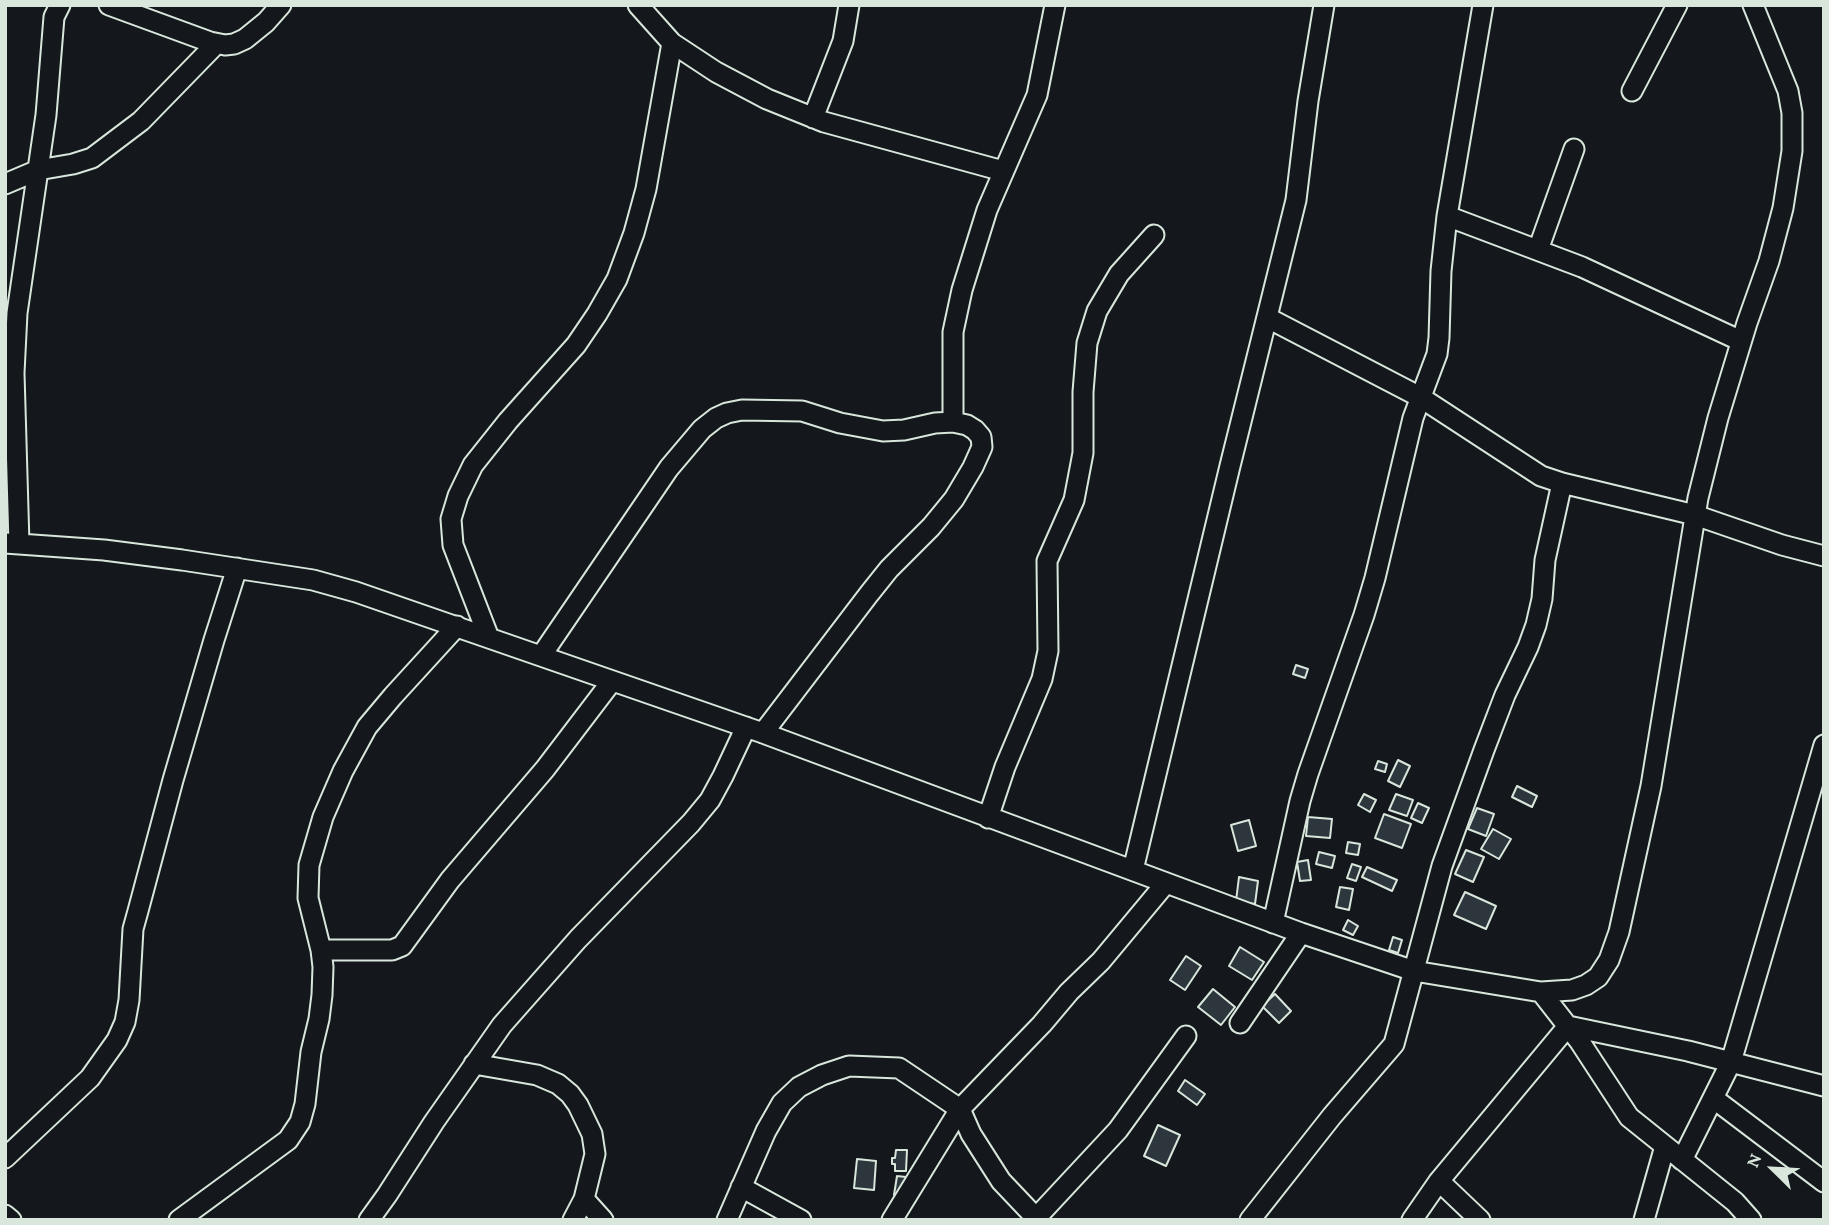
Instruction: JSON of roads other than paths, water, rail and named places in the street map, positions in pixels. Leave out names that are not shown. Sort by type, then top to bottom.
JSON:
[{"type":"street","points":[[60,5],[54,17],[46,115],[17,313],[12,543],[104,550],[237,568],[313,580],[356,592],[754,730],[1301,933],[1414,971],[1541,992],[1572,990],[1598,977],[1609,960],[1619,932],[1651,786],[1698,498],[1718,418],[1780,221],[1792,151],[1792,113],[1788,91],[1753,5]]},
{"type":"street","points":[[109,5],[225,45],[245,38],[266,22],[281,5]]},
{"type":"street","points":[[638,5],[672,43],[716,72],[767,99],[813,118],[862,133],[1003,171]]},
{"type":"street","points":[[813,118],[843,41],[849,5]]},
{"type":"street","points":[[953,422],[953,332],[956,313],[987,210],[1037,95],[1055,5]]},
{"type":"street","points":[[1133,870],[1296,200],[1308,101],[1324,5]]},
{"type":"street","points":[[1273,923],[1300,801],[1364,615],[1408,437],[1437,354],[1447,216],[1483,5]]},
{"type":"street","points":[[1632,91],[1677,5]]},
{"type":"street","points":[[489,638],[453,545],[450,519],[473,465],[576,345],[617,279],[646,189],[672,43]]},
{"type":"street","points":[[5,184],[38,170],[92,158],[141,121],[216,44]]},
{"type":"street","points":[[1538,250],[1574,149]]},
{"type":"street","points":[[1447,216],[1582,267],[1741,341]]},
{"type":"street","points":[[988,818],[1005,767],[1037,691],[1048,651],[1047,561],[1074,500],[1083,453],[1083,392],[1087,343],[1097,311],[1119,274],[1154,235]]},
{"type":"street","points":[[1268,318],[1420,397],[1541,476],[1695,515],[1782,545],[1824,556]]},
{"type":"street","points":[[369,1220],[433,1122],[502,1025],[578,939],[691,823],[754,730],[889,569],[931,527],[954,499],[982,447],[981,437],[968,425],[953,422],[883,431],[802,411],[742,410],[716,418],[702,429],[669,468],[541,656]]},
{"type":"street","points":[[1250,1220],[1332,1116],[1394,1044],[1441,866],[1483,750],[1536,625],[1542,599],[1545,560],[1562,483]]},
{"type":"street","points":[[5,1158],[90,1077],[117,1040],[125,1022],[130,1000],[133,929],[173,780],[237,568]]},
{"type":"street","points":[[179,1220],[288,1140],[300,1122],[322,995],[321,950],[308,898],[309,865],[323,817],[343,771],[367,727],[457,626]]},
{"type":"street","points":[[321,950],[392,950],[402,946],[450,880],[531,786],[612,681]]},
{"type":"street","points":[[1682,1160],[1731,1062],[1824,745]]},
{"type":"street","points":[[892,1220],[960,1110],[1101,961],[1166,883]]},
{"type":"street","points":[[1240,1023],[1301,933]]},
{"type":"street","points":[[1541,992],[1580,1042],[1629,1117],[1735,1202],[1751,1220]]},
{"type":"street","points":[[1568,1026],[1688,1051],[1824,1086]]},
{"type":"street","points":[[1412,1220],[1439,1181],[1568,1026]]},
{"type":"street","points":[[727,1220],[766,1131],[782,1103],[799,1087],[822,1075],[849,1066],[899,1068],[960,1110],[971,1134],[1001,1181],[1037,1219],[1118,1130],[1186,1037]]},
{"type":"street","points":[[474,1063],[537,1075],[558,1084],[578,1105],[592,1134],[595,1154],[584,1199],[573,1220]]},
{"type":"street","points":[[1713,1098],[1824,1182]]},
{"type":"street","points":[[1644,1220],[1665,1146]]},
{"type":"street","points":[[1439,1181],[1480,1220]]},
{"type":"street","points":[[741,1187],[801,1220]]},
{"type":"street","points":[[584,1199],[603,1220]]},
{"type":"street","points":[[5,1215],[11,1220]]}]
